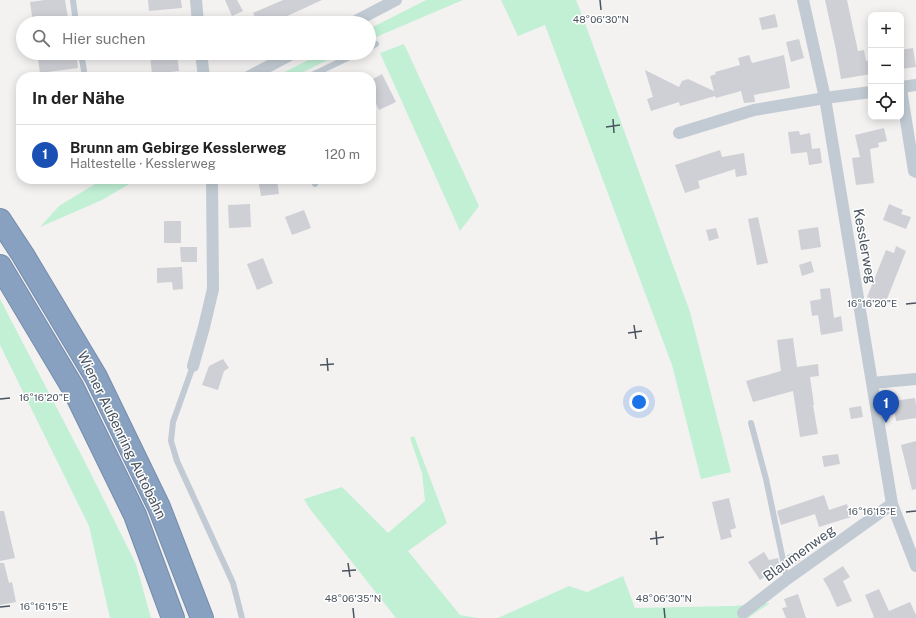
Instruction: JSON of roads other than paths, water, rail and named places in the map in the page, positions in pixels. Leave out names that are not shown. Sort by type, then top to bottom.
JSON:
[{"type":"highway","name":"Wiener Außenring Autobahn","points":[[0,220],[23,255],[96,377],[159,507],[202,618]]},
{"type":"highway","name":"Wiener Außenring Autobahn","points":[[1,267],[76,395],[135,515],[173,618]]},
{"type":"street","points":[[196,0],[197,16]]},
{"type":"street","points":[[365,16],[396,0]]},
{"type":"street","name":"Kesslerweg","points":[[803,0],[825,98],[892,504],[916,566]]},
{"type":"street","points":[[202,60],[203,72]]},
{"type":"street","points":[[258,72],[281,60]]},
{"type":"street","points":[[904,87],[916,85]]},
{"type":"street","points":[[679,133],[754,110],[868,92]]},
{"type":"street","points":[[904,107],[914,171],[916,172]]},
{"type":"street","points":[[193,366],[213,289],[212,184]]},
{"type":"street","points":[[872,383],[916,379]]},
{"type":"street","name":"Blaumenweg","points":[[743,613],[787,579],[892,504]]},
{"type":"lane","points":[[73,0],[75,16]]},
{"type":"lane","points":[[82,60],[84,71]]},
{"type":"lane","points":[[318,72],[343,60]]},
{"type":"lane","points":[[193,366],[173,422],[171,442],[177,460],[233,583],[242,618]]},
{"type":"lane","points":[[751,423],[766,479],[787,579]]},
{"type":"place","name":"Brunn am Gebirge Kesslerweg","points":[[886,423]]}]
